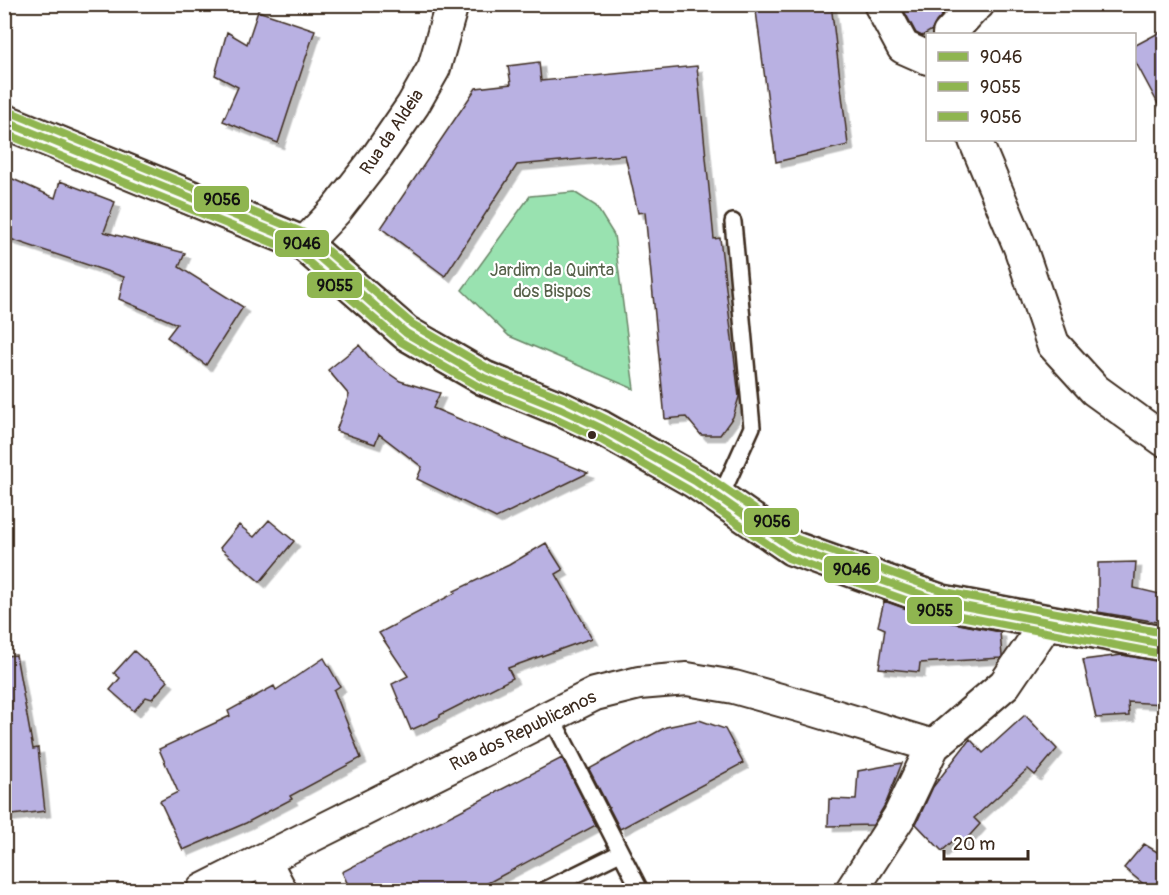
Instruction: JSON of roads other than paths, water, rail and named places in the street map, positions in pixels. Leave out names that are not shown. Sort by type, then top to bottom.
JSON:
[{"type":"main road","points":[[4,121],[304,244],[406,333],[484,378],[601,428],[695,481],[792,548],[942,602],[1164,644]]},
{"type":"street","name":"Rua da Aldeia","points":[[304,244],[336,210],[378,156],[413,105],[434,68],[452,4]]},
{"type":"street","points":[[880,4],[903,47],[926,58]]},
{"type":"street","points":[[951,33],[978,4]]},
{"type":"street","points":[[975,141],[1020,247],[1053,344],[1095,390],[1164,440]]},
{"type":"street","points":[[852,891],[899,817],[933,746],[1005,684],[1047,622]]},
{"type":"street","name":"Rua dos Republicanos","points":[[203,891],[595,694],[639,683],[687,679],[734,687],[933,746]]},
{"type":"street","points":[[264,860],[280,891]]},
{"type":"lane","points":[[720,498],[752,427],[733,222]]},
{"type":"lane","points":[[551,716],[640,891]]},
{"type":"lane","points":[[545,891],[620,853]]},
{"type":"park label","name":"Jardim da Quinta dos Bispos","points":[[552,280]]}]
